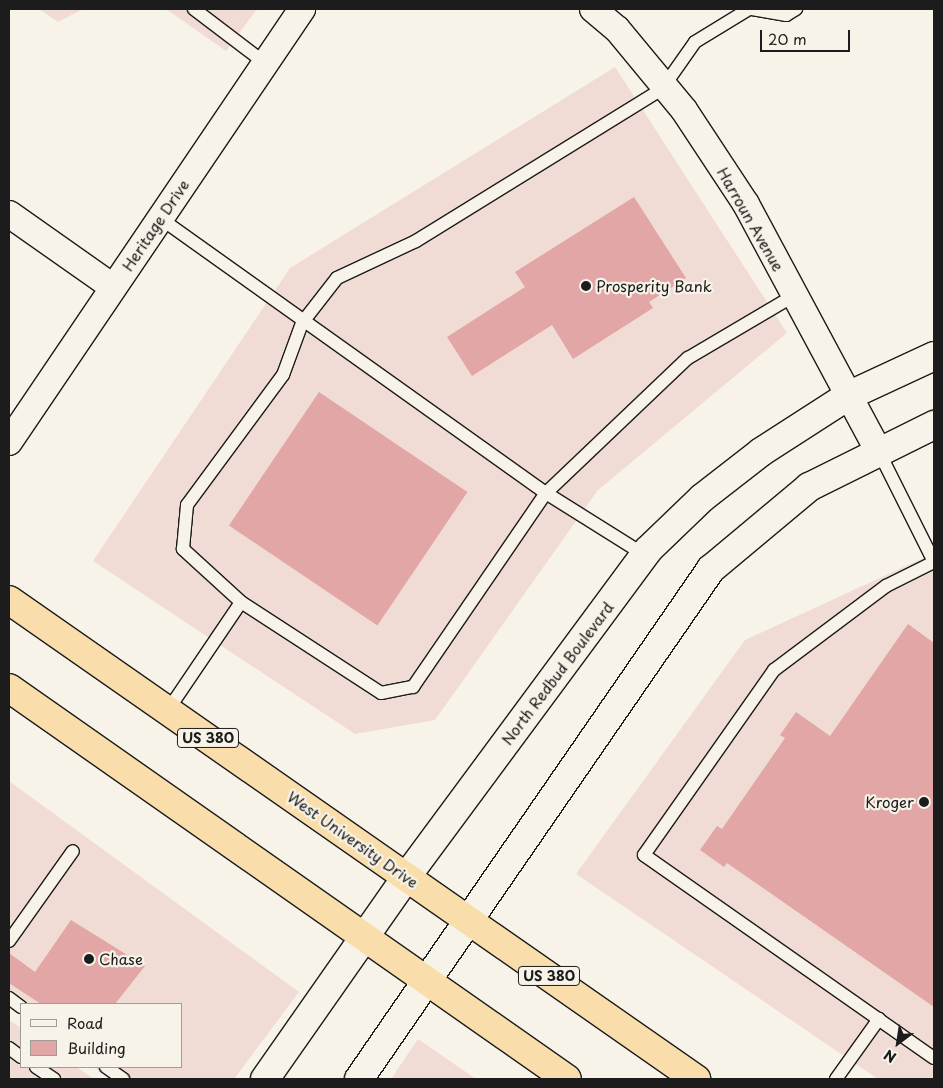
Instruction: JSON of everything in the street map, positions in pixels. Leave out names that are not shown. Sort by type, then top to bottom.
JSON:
[{"type":"highway","name":"West University Drive","points":[[9,600],[696,1079]]},
{"type":"highway","points":[[9,688],[568,1079]]},
{"type":"street","name":"Heritage Drive","points":[[9,442],[302,9]]},
{"type":"street","name":"Harroun Avenue","points":[[593,9],[617,29],[662,88],[684,110],[746,204],[878,450]]},
{"type":"street","points":[[12,223],[113,287]]},
{"type":"street","name":"North Redbud Boulevard","points":[[265,1079],[363,936],[645,555],[702,498],[848,396],[934,356]]},
{"type":"street","points":[[360,1079],[426,980],[711,569],[809,487],[878,450],[934,425]]},
{"type":"lane","points":[[194,9],[265,64]]},
{"type":"lane","points":[[795,295],[688,358],[546,492],[413,687],[381,693],[241,602],[183,549],[187,505],[282,375],[302,323],[337,278],[416,241],[662,88],[695,42],[751,9],[786,15],[796,9]]},
{"type":"lane","points":[[160,218],[302,323],[546,492],[645,555]]},
{"type":"lane","points":[[878,450],[934,562],[886,586],[774,670],[644,855],[934,1058]]},
{"type":"lane","points":[[168,710],[241,602]]},
{"type":"lane","points":[[9,941],[72,851]]},
{"type":"lane","points":[[9,998],[20,1005]]},
{"type":"lane","points":[[836,1079],[879,1019]]},
{"type":"lane","points":[[9,1048],[20,1056]]},
{"type":"lane","points":[[38,1068],[54,1079]]},
{"type":"lane","points":[[107,1068],[123,1079]]},
{"type":"shaded area","points":[[39,9],[83,9],[58,22]]},
{"type":"shaded area","points":[[166,9],[257,9],[226,51]]},
{"type":"shaded area","points":[[615,67],[787,333],[598,490],[435,720],[355,734],[93,561],[290,268]]},
{"type":"shaded area","points":[[934,553],[934,1079],[878,1079],[576,874],[745,640]]},
{"type":"shaded area","points":[[9,781],[299,992],[234,1079],[111,1079],[94,1068],[182,1068],[182,1003],[20,1003],[20,1015],[9,1007]]},
{"type":"shaded area","points":[[9,1020],[20,1027],[20,1068],[78,1068],[94,1079],[9,1079]]},
{"type":"shaded area","points":[[418,1039],[476,1079],[391,1079]]},
{"type":"building","points":[[634,197],[686,278],[649,302],[653,308],[573,359],[552,325],[472,376],[447,337],[525,287],[515,272]]},
{"type":"building","points":[[319,392],[467,492],[377,626],[229,525]]},
{"type":"building","points":[[908,624],[934,643],[934,1007],[727,863],[724,867],[700,850],[717,826],[722,829],[785,738],[780,735],[796,712],[830,736]]},
{"type":"building","name":"Chase","points":[[71,920],[145,966],[116,1003],[39,1003],[9,983],[9,953],[35,972]]},
{"type":"place","name":"Prosperity Bank","points":[[586,286]]},
{"type":"place","name":"Kroger","points":[[924,802]]},
{"type":"place","name":"Chase","points":[[89,959]]}]
